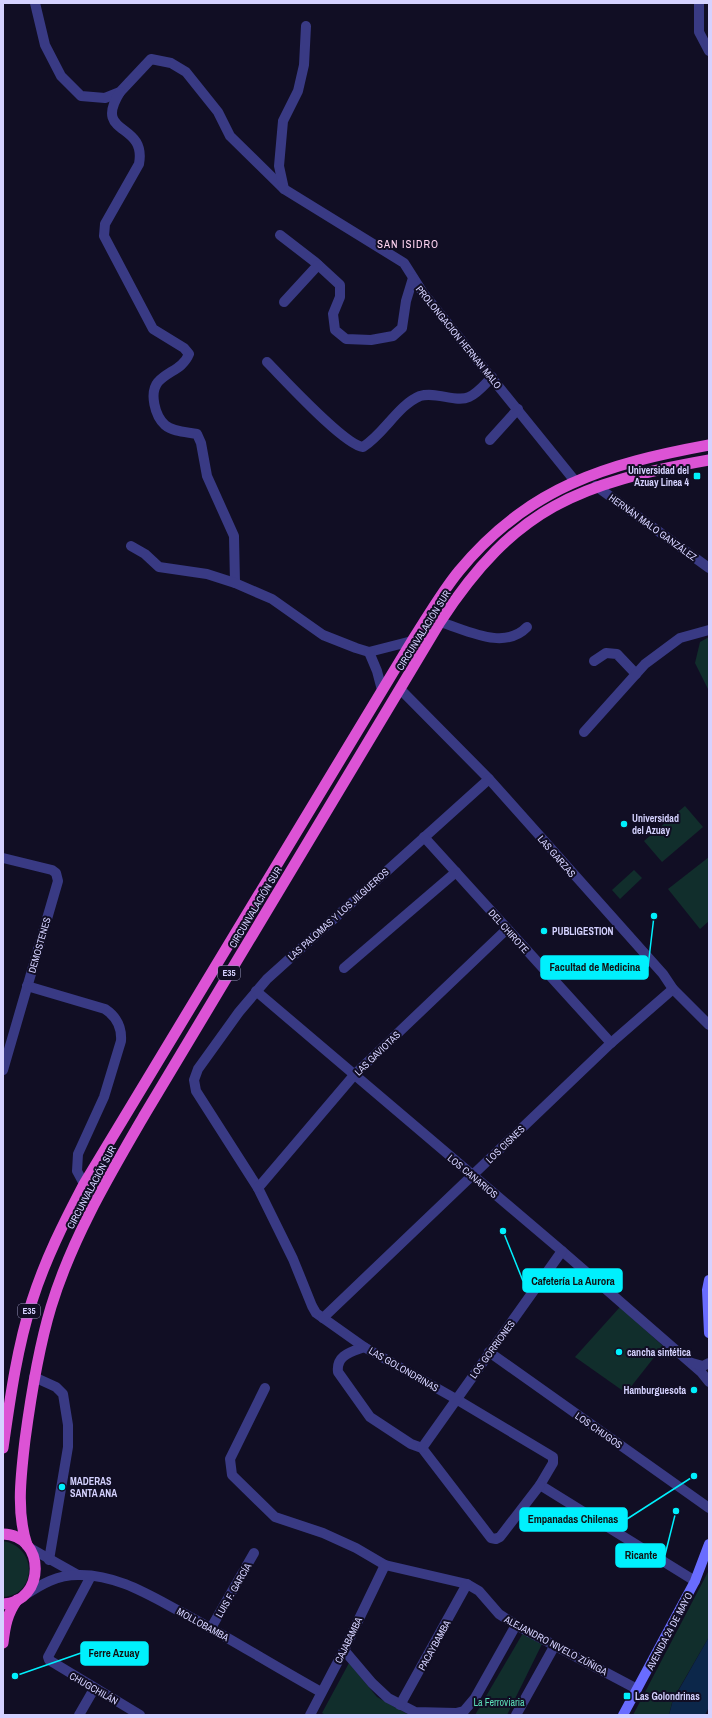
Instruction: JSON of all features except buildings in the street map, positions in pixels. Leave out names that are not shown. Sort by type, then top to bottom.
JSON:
[{"type":"highway","name":"CIRCUNVALACIÓN SUR","points":[[3,1448],[15,1370],[32,1302],[57,1237],[84,1184],[382,690],[412,641],[458,572],[486,542],[519,513],[575,481],[634,461],[709,445]]},
{"type":"highway","name":"CIRCUNVALACIÓN SUR","points":[[28,1547],[23,1532],[20,1492],[34,1378],[51,1306],[78,1238],[94,1204],[210,1005],[401,690],[440,622],[477,571],[518,530],[562,501],[596,486],[654,470],[709,460]]},
{"type":"highway","points":[[3,1534],[18,1538],[28,1547]]},
{"type":"highway","name":"E35","points":[[3,1643],[5,1623],[9,1611],[30,1589],[35,1580],[35,1558],[28,1547]]},
{"type":"highway","points":[[3,1604],[20,1599]]},
{"type":"main road","points":[[709,1280],[707,1290],[709,1334]]},
{"type":"main road","name":"AVENIDA 24 DE MAYO","points":[[623,1715],[695,1581],[709,1544]]},
{"type":"street","points":[[35,3],[45,45],[61,76],[81,96],[105,98],[120,92]]},
{"type":"street","points":[[699,3],[699,32],[709,50]]},
{"type":"street","points":[[284,189],[279,166],[284,121],[298,91],[303,71],[306,26]]},
{"type":"street","name":"PROLONGACION HERNAN MALO","points":[[120,92],[150,59],[171,63],[186,72],[218,112],[230,136],[284,189],[404,263],[423,293],[575,481]]},
{"type":"street","points":[[120,92],[113,104],[111,114],[113,120],[138,143],[141,153],[139,164],[105,224],[104,236],[153,329],[184,348],[189,354],[186,362],[158,382],[153,391],[155,408],[165,424],[175,430],[197,434],[201,443],[207,476],[234,536],[235,583]]},
{"type":"street","points":[[280,235],[318,265],[340,286],[340,297],[333,314],[335,330],[346,339],[370,340],[393,336],[402,328],[406,301],[413,278]]},
{"type":"street","points":[[284,302],[318,265]]},
{"type":"street","points":[[267,362],[339,433],[354,444],[363,447],[409,402],[422,396],[441,395],[468,398],[477,392],[492,377]]},
{"type":"street","points":[[490,440],[518,409]]},
{"type":"street","name":"HERNÁN MALO GANZÁLEZ","points":[[596,486],[709,568]]},
{"type":"street","points":[[131,546],[145,554],[159,567],[207,574],[235,583],[272,599],[323,635],[369,652],[412,641]]},
{"type":"street","points":[[440,622],[490,638],[508,638],[522,633],[527,627]]},
{"type":"street","points":[[584,732],[645,664],[680,638],[709,630]]},
{"type":"street","points":[[369,652],[377,671],[382,690]]},
{"type":"street","points":[[594,662],[606,654],[617,654],[636,674]]},
{"type":"street","name":"LAS GARZAS","points":[[401,690],[489,779],[663,974],[673,989],[709,1025]]},
{"type":"street","name":"LAS PALOMAS Y LOS JILGUEROS","points":[[202,1062],[256,991],[287,959],[489,779]]},
{"type":"street","name":"DEL CHIROTE","points":[[424,837],[611,1043]]},
{"type":"street","name":"DEMOSTENES","points":[[3,858],[52,870],[56,873],[58,881],[3,1070]]},
{"type":"street","points":[[344,968],[456,872]]},
{"type":"street","name":"LAS GAVIOTAS","points":[[258,1188],[355,1074],[507,929]]},
{"type":"street","points":[[27,986],[105,1009],[113,1014],[118,1022],[121,1032],[121,1041],[104,1097],[78,1154],[77,1171],[84,1184]]},
{"type":"street","name":"LOS CISNES","points":[[323,1318],[611,1043],[673,989]]},
{"type":"street","name":"LOS CANARIOS","points":[[256,991],[562,1251],[688,1361],[709,1382]]},
{"type":"street","name":"LAS GOLONDRINAS","points":[[202,1062],[195,1075],[196,1091],[258,1188],[293,1260],[312,1306],[323,1318],[364,1347],[456,1399],[553,1457],[553,1464],[540,1485]]},
{"type":"street","name":"LOS GORRIONES","points":[[422,1448],[562,1251]]},
{"type":"street","points":[[364,1347],[341,1357],[337,1364],[338,1372],[370,1417],[412,1444],[422,1448],[491,1538],[496,1539],[500,1537],[540,1485],[695,1581]]},
{"type":"street","name":"LOS CHUGOS","points":[[489,1352],[709,1508]]},
{"type":"street","points":[[688,1361],[703,1366],[709,1363]]},
{"type":"street","points":[[34,1378],[56,1387],[63,1394],[68,1425],[68,1447],[49,1560]]},
{"type":"street","name":"ALEJANDRO NIVELO ZÚÑIGA","points":[[265,1388],[230,1459],[230,1469],[232,1474],[275,1517],[323,1533],[356,1548],[384,1565],[467,1584],[479,1591],[499,1614],[516,1625],[637,1689]]},
{"type":"street","name":"MOLLOBAMBA","points":[[28,1547],[78,1575]]},
{"type":"street","name":"LUIS F. GARCÍA","points":[[212,1628],[254,1553]]},
{"type":"street","name":"CAJABAMBA","points":[[310,1715],[344,1650],[384,1565]]},
{"type":"street","name":"MOLLOBAMBA","points":[[20,1599],[45,1582],[59,1577],[78,1575],[108,1578],[132,1586],[212,1628],[321,1692]]},
{"type":"street","name":"CHUGCHILÁN","points":[[91,1576],[48,1657],[49,1660],[94,1689],[140,1715]]},
{"type":"street","name":"PACAYBAMBA","points":[[400,1705],[467,1584]]},
{"type":"street","points":[[344,1650],[377,1688],[388,1698],[415,1712],[448,1714],[464,1710],[473,1702],[516,1625]]},
{"type":"street","points":[[516,1715],[555,1645]]},
{"type":"street","points":[[79,1715],[94,1689]]},
{"type":"green space","points":[[709,637],[709,691],[695,663],[700,642]]},
{"type":"green space","points":[[685,806],[703,827],[662,862],[644,841]]},
{"type":"green space","points":[[709,857],[709,921],[700,929],[668,889]]},
{"type":"green space","points":[[634,870],[642,878],[620,899],[612,890]]},
{"type":"green space","name":"cancha sintética","points":[[620,1307],[663,1346],[626,1393],[575,1357]]},
{"type":"green space","points":[[3,1541],[14,1545],[23,1552],[29,1570],[27,1580],[22,1588],[14,1594],[3,1597]]},
{"type":"green space","points":[[709,1570],[709,1637],[673,1699],[669,1715],[633,1715]]},
{"type":"green space","name":"La Ferroviaria","points":[[523,1633],[542,1644],[507,1715],[475,1715]]},
{"type":"green space","points":[[349,1663],[377,1697],[409,1715],[326,1715],[322,1713]]},
{"type":"water","points":[[709,1637],[709,1707],[705,1715],[669,1715],[673,1700]]},
{"type":"place","name":"Universidad del Azuay Linea 4","points":[[697,476]]},
{"type":"place","name":"Universidad del Azuay","points":[[624,824]]},
{"type":"place","name":"Facultad de Medicina","points":[[654,916]]},
{"type":"place","name":"PUBLIGESTION","points":[[544,931]]},
{"type":"place","name":"Cafetería La Aurora","points":[[503,1231]]},
{"type":"place","name":"cancha sintética","points":[[619,1352]]},
{"type":"place","name":"Hamburguesota","points":[[694,1390]]},
{"type":"place","name":"Empanadas Chilenas","points":[[694,1476]]},
{"type":"place","name":"MADERAS SANTA ANA","points":[[62,1487]]},
{"type":"place","name":"Ricante","points":[[676,1511]]},
{"type":"place","name":"Ferre Azuay","points":[[15,1676]]},
{"type":"place","name":"Las Golondrinas","points":[[627,1696]]},
{"type":"district","name":"SAN ISIDRO","points":[[408,244]]}]
